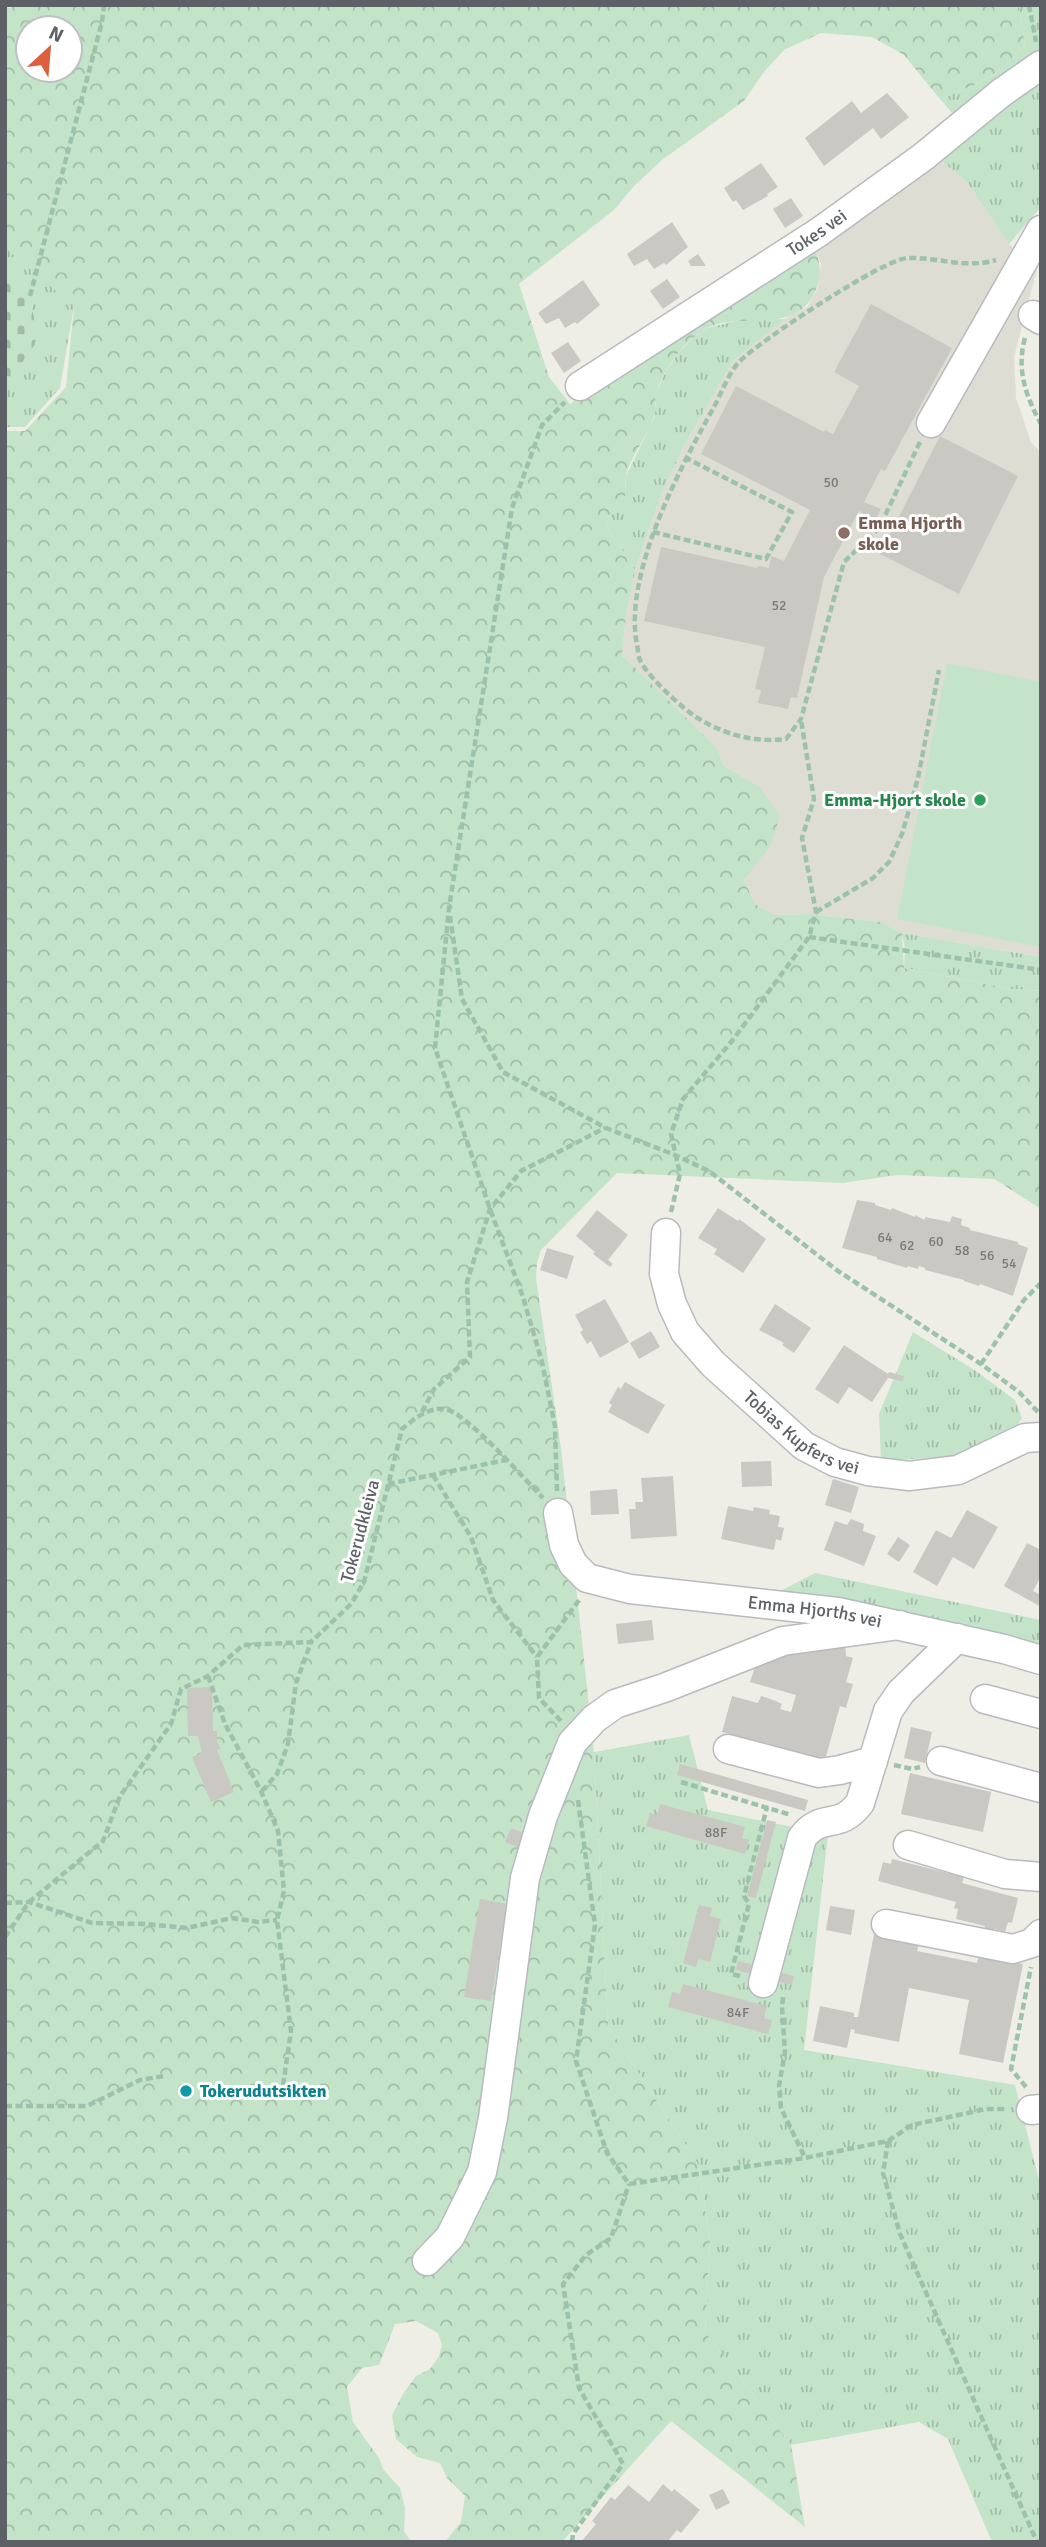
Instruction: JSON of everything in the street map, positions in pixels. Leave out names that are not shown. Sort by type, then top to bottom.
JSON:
[{"type":"street","name":"Tokes vei","points":[[580,386],[819,232],[923,157],[1001,93],[1041,65]]},
{"type":"street","points":[[931,423],[1037,236]]},
{"type":"street","name":"Tobias Kupfers vei","points":[[666,1233],[664,1274],[672,1304],[685,1332],[713,1364],[804,1446],[835,1462],[868,1471],[909,1476],[958,1470],[1025,1438],[1041,1437]]},
{"type":"street","points":[[558,1513],[573,1564],[587,1578]]},
{"type":"street","name":"Emma Hjorths vei","points":[[587,1578],[630,1589],[838,1612],[1041,1660]]},
{"type":"street","points":[[427,2261],[450,2237],[482,2172],[493,2118],[525,1878],[543,1816],[572,1743],[594,1719],[615,1704],[664,1688],[783,1641],[900,1625]]},
{"type":"street","points":[[763,1983],[802,1838],[810,1828],[820,1822],[842,1820],[853,1813],[860,1803],[888,1711],[901,1692],[957,1638]]},
{"type":"street","points":[[985,1699],[1041,1714]]},
{"type":"street","points":[[728,1749],[819,1773],[873,1761]]},
{"type":"street","points":[[941,1761],[1041,1788]]},
{"type":"street","points":[[908,1845],[1005,1874],[1041,1877]]},
{"type":"street","points":[[886,1924],[1013,1948],[1037,1938]]},
{"type":"path","points":[[30,296],[102,22],[104,5]]},
{"type":"path","points":[[1029,5],[1041,65]]},
{"type":"path","points":[[931,423],[879,528],[844,562],[801,719],[786,739],[763,741],[717,730],[680,706],[640,660],[634,632],[635,601],[653,532],[686,458],[739,362],[778,332],[881,266],[904,258],[977,264],[995,260],[1037,236]]},
{"type":"path","points":[[1037,318],[1023,346],[1023,372],[1026,397],[1041,424]]},
{"type":"path","points":[[558,1513],[555,1426],[542,1362],[523,1297],[435,1048],[449,908],[512,508],[542,425],[580,386]]},
{"type":"path","points":[[653,532],[766,559],[792,512],[686,458]]},
{"type":"path","points":[[816,912],[873,878],[890,862],[902,834],[918,778],[939,670]]},
{"type":"path","points":[[666,1233],[680,1174],[671,1134],[683,1099],[732,1041],[809,937],[816,912],[802,838],[814,799],[801,719]]},
{"type":"path","points":[[449,908],[462,999],[503,1072],[606,1128],[709,1171],[838,1271],[981,1364],[1019,1392],[1038,1411],[1041,1419]]},
{"type":"path","points":[[809,937],[1041,970]]},
{"type":"path","points":[[490,1209],[521,1171],[606,1128]]},
{"type":"path","name":"Tokerudkleiva","points":[[311,1642],[351,1604],[364,1582],[402,1429],[421,1413],[434,1390],[470,1357],[467,1282],[490,1209]]},
{"type":"path","points":[[981,1364],[1024,1300],[1041,1283]]},
{"type":"path","points":[[421,1413],[446,1409],[464,1418],[558,1513]]},
{"type":"path","points":[[388,1483],[506,1460]]},
{"type":"path","points":[[433,1475],[471,1537],[493,1600],[537,1657],[539,1698],[562,1721],[572,1743]]},
{"type":"path","points":[[537,1657],[582,1598],[587,1578]]},
{"type":"path","points":[[5,1937],[29,1902],[103,1841],[120,1796],[171,1724],[181,1689],[208,1676],[243,1645],[311,1642],[296,1683],[288,1744],[277,1774],[261,1791]]},
{"type":"path","points":[[208,1676],[225,1724],[261,1791],[278,1831],[284,1891],[277,1920],[291,2031],[281,2099]]},
{"type":"path","points":[[873,1761],[912,1769],[941,1761]]},
{"type":"path","points":[[681,1782],[800,1817],[810,1828]]},
{"type":"path","points":[[577,1796],[595,1926],[576,2061],[607,2153],[629,2184]]},
{"type":"path","points":[[5,1903],[29,1902],[92,1923],[187,1928],[232,1918],[258,1922],[277,1920]]},
{"type":"path","points":[[629,2184],[806,2158],[888,2141],[912,2125],[986,2109],[1036,2109],[1027,2090],[1011,2069],[1037,1938]]},
{"type":"path","points":[[5,2105],[87,2106],[140,2080],[164,2076]]},
{"type":"path","points":[[888,2141],[883,2173],[900,2234],[1037,2542]]},
{"type":"path","points":[[572,2542],[573,2534],[622,2464],[579,2388],[564,2284],[586,2255],[611,2238],[629,2184]]},
{"type":"shaded area","name":"Emma Hjorth skole","points":[[938,158],[966,181],[1009,244],[1037,269],[1014,357],[1016,398],[1031,442],[1041,452],[1041,957],[902,933],[881,922],[808,914],[775,915],[755,904],[744,880],[752,867],[760,787],[724,766],[717,748],[622,655],[635,570],[661,495],[684,446],[733,361],[785,319],[807,307],[818,288],[821,264],[814,246]]},
{"type":"green space","points":[[1019,5],[1041,5],[1041,56],[959,121],[940,99],[987,78],[1025,45]]},
{"type":"green space","points":[[1019,5],[1025,45],[987,78],[940,99],[904,55],[872,37],[821,33],[784,50],[764,72],[744,101],[662,160],[634,186],[614,210],[519,284],[549,377],[570,404],[610,374],[814,246],[820,277],[813,296],[803,308],[778,319],[734,321],[706,329],[683,348],[660,382],[654,417],[626,475],[625,496],[615,507],[606,525],[635,570],[622,655],[717,748],[724,766],[760,787],[780,816],[771,845],[744,880],[755,904],[775,915],[808,914],[881,922],[902,933],[904,968],[1012,989],[1041,991],[1041,1209],[994,1179],[897,1175],[843,1183],[617,1173],[541,1250],[537,1263],[536,1278],[561,1448],[594,1752],[608,2026],[698,2164],[710,2241],[705,2332],[791,2445],[805,2527],[671,2421],[562,2542],[445,2542],[461,2522],[465,2496],[447,2478],[440,2463],[417,2457],[396,2439],[392,2415],[416,2376],[430,2369],[439,2356],[442,2345],[438,2333],[416,2321],[395,2324],[379,2365],[362,2368],[347,2387],[353,2422],[379,2458],[383,2469],[400,2488],[405,2508],[404,2531],[411,2542],[5,2542],[5,431],[25,431],[66,387],[74,306],[5,248],[5,7]]},
{"type":"green space","points":[[1041,77],[1041,207],[1009,244],[966,181],[938,158]]},
{"type":"green space","points":[[5,229],[74,306],[60,388],[25,427],[5,427]]},
{"type":"green space","points":[[5,279],[30,296],[35,344],[5,387]]},
{"type":"green space","points":[[785,319],[733,361],[684,446],[661,495],[635,570],[606,525],[615,507],[625,496],[626,476],[655,416],[656,393],[667,369],[694,337],[708,328],[739,320]]},
{"type":"green space","name":"Emma-Hjort skole","points":[[947,663],[1041,682],[1041,947],[897,919]]},
{"type":"green space","points":[[902,933],[1041,957],[1041,991],[1012,989],[904,968]]},
{"type":"green space","points":[[913,1332],[976,1371],[1015,1400],[1022,1418],[1009,1437],[958,1456],[881,1461],[879,1414]]},
{"type":"green space","points":[[815,1573],[1041,1620],[1041,1657],[767,1598]]},
{"type":"green space","points":[[689,1735],[708,1810],[828,1834],[804,2050],[1015,2085],[1041,2188],[1041,2542],[992,2542],[948,2439],[919,2422],[791,2445],[705,2332],[710,2241],[698,2164],[608,2026],[594,1752]]},
{"type":"building","points":[[887,93],[909,117],[881,139],[873,128],[824,166],[805,138],[852,101],[861,113]]},
{"type":"building","points":[[761,163],[778,187],[743,210],[736,200],[733,202],[724,188]]},
{"type":"building","points":[[791,198],[803,216],[785,228],[773,209]]},
{"type":"building","points":[[672,222],[688,247],[666,265],[664,263],[654,269],[647,259],[634,266],[627,254]]},
{"type":"building","points":[[698,254],[706,266],[691,266],[688,261]]},
{"type":"building","points":[[667,279],[680,297],[663,309],[650,291]]},
{"type":"building","points":[[583,280],[600,305],[577,324],[575,322],[565,328],[559,318],[546,324],[538,313]]},
{"type":"building","points":[[871,304],[952,348],[885,471],[881,469],[864,502],[881,509],[875,521],[859,511],[824,577],[797,698],[791,697],[788,709],[758,703],[761,690],[755,689],[765,647],[644,621],[661,547],[757,568],[769,568],[771,556],[784,561],[810,510],[701,454],[736,386],[824,432],[825,430],[833,434],[859,386],[834,372]]},
{"type":"building","points":[[568,342],[581,361],[564,373],[551,353]]},
{"type":"building","points":[[940,436],[1018,476],[959,594],[880,554]]},
{"type":"building","points":[[857,1200],[875,1203],[891,1210],[892,1208],[925,1220],[925,1217],[950,1222],[952,1216],[962,1219],[961,1225],[970,1230],[1018,1242],[1028,1248],[1013,1296],[919,1266],[918,1269],[907,1268],[842,1248]]},
{"type":"building","points":[[718,1208],[738,1221],[739,1219],[766,1239],[743,1273],[714,1254],[717,1249],[698,1238]]},
{"type":"building","points":[[597,1210],[628,1235],[608,1260],[613,1264],[610,1267],[576,1236]]},
{"type":"building","points":[[547,1248],[574,1256],[567,1279],[540,1270]]},
{"type":"building","points":[[605,1299],[629,1342],[600,1358],[591,1341],[587,1344],[580,1332],[583,1330],[575,1315]]},
{"type":"building","points":[[775,1304],[811,1328],[794,1353],[782,1345],[784,1343],[759,1330]]},
{"type":"building","points":[[651,1331],[660,1347],[639,1359],[630,1343]]},
{"type":"building","points":[[844,1345],[888,1374],[889,1372],[904,1376],[903,1381],[888,1378],[872,1402],[849,1387],[838,1404],[815,1389]]},
{"type":"building","points":[[625,1382],[665,1405],[648,1434],[608,1412],[612,1405],[609,1403],[618,1387],[621,1389]]},
{"type":"building","points":[[771,1461],[772,1486],[742,1487],[741,1462]]},
{"type":"building","points":[[673,1476],[677,1536],[631,1539],[629,1509],[636,1509],[635,1502],[643,1502],[641,1478]]},
{"type":"building","points":[[833,1479],[859,1487],[851,1513],[825,1505]]},
{"type":"building","points":[[617,1489],[619,1514],[591,1515],[590,1491]]},
{"type":"building","points":[[728,1506],[753,1511],[754,1507],[770,1510],[769,1514],[780,1516],[778,1527],[784,1528],[781,1541],[776,1539],[774,1550],[721,1539]]},
{"type":"building","points":[[967,1510],[998,1527],[974,1569],[953,1557],[937,1586],[913,1572],[936,1530],[951,1538]]},
{"type":"building","points":[[851,1519],[864,1524],[863,1531],[876,1536],[864,1566],[824,1550],[835,1521],[847,1525]]},
{"type":"building","points":[[898,1537],[910,1545],[899,1562],[887,1554]]},
{"type":"building","points":[[1027,1543],[1041,1550],[1041,1576],[1033,1591],[1041,1595],[1041,1607],[1004,1586]]},
{"type":"building","points":[[652,1620],[654,1640],[618,1644],[616,1624]]},
{"type":"building","points":[[845,1640],[846,1656],[853,1658],[846,1682],[853,1684],[846,1708],[840,1706],[825,1760],[722,1732],[732,1696],[758,1703],[761,1696],[782,1704],[780,1709],[791,1712],[796,1695],[750,1682],[757,1660]]},
{"type":"building","points":[[212,1687],[213,1731],[217,1731],[217,1741],[221,1749],[217,1750],[234,1792],[211,1802],[192,1757],[202,1753],[198,1736],[188,1736],[187,1688]]},
{"type":"building","points":[[911,1727],[932,1732],[925,1763],[904,1758]]},
{"type":"building","points":[[680,1764],[808,1800],[805,1811],[677,1775]]},
{"type":"building","points":[[910,1773],[991,1792],[983,1832],[901,1814]]},
{"type":"building","points":[[660,1804],[745,1827],[742,1838],[749,1840],[745,1854],[646,1826],[650,1813],[657,1815]]},
{"type":"building","points":[[767,1820],[776,1822],[756,1898],[747,1896]]},
{"type":"building","points":[[511,1828],[524,1833],[518,1847],[505,1842]]},
{"type":"building","points":[[892,1859],[964,1877],[962,1883],[1018,1898],[1012,1923],[1008,1922],[1005,1932],[984,1930],[985,1926],[956,1919],[956,1902],[878,1881],[883,1862],[891,1864]]},
{"type":"building","points":[[480,1899],[507,1904],[491,2001],[464,1997]]},
{"type":"building","points":[[699,1905],[712,1908],[710,1916],[721,1919],[710,1962],[698,1959],[696,1967],[683,1963]]},
{"type":"building","points":[[830,1906],[855,1910],[851,1935],[826,1930]]},
{"type":"building","points":[[874,1934],[919,1943],[917,1951],[977,1963],[979,1956],[1023,1964],[1003,2063],[959,2054],[969,2000],[909,1988],[899,2042],[854,2033],[855,2030],[851,2029],[847,2048],[813,2041],[820,2006],[854,2013],[854,2017],[858,2017]]},
{"type":"building","points":[[738,1961],[761,1967],[759,1976],[736,1970]]},
{"type":"building","points":[[771,1970],[794,1976],[792,1985],[769,1979]]},
{"type":"building","points":[[683,1984],[767,2006],[764,2018],[772,2020],[768,2034],[668,2007],[672,1992],[680,1994]]},
{"type":"building","points":[[663,2484],[672,2492],[674,2489],[700,2510],[681,2533],[677,2530],[667,2542],[581,2542],[596,2524],[592,2521],[611,2497],[615,2500],[628,2485],[649,2502]]},
{"type":"building","points":[[723,2489],[730,2503],[716,2510],[709,2495]]},
{"type":"place","name":"Emma Hjorth skole","points":[[844,533]]},
{"type":"place","name":"Emma-Hjort skole","points":[[980,800]]},
{"type":"place","name":"Tokerudutsikten","points":[[186,2091]]}]
